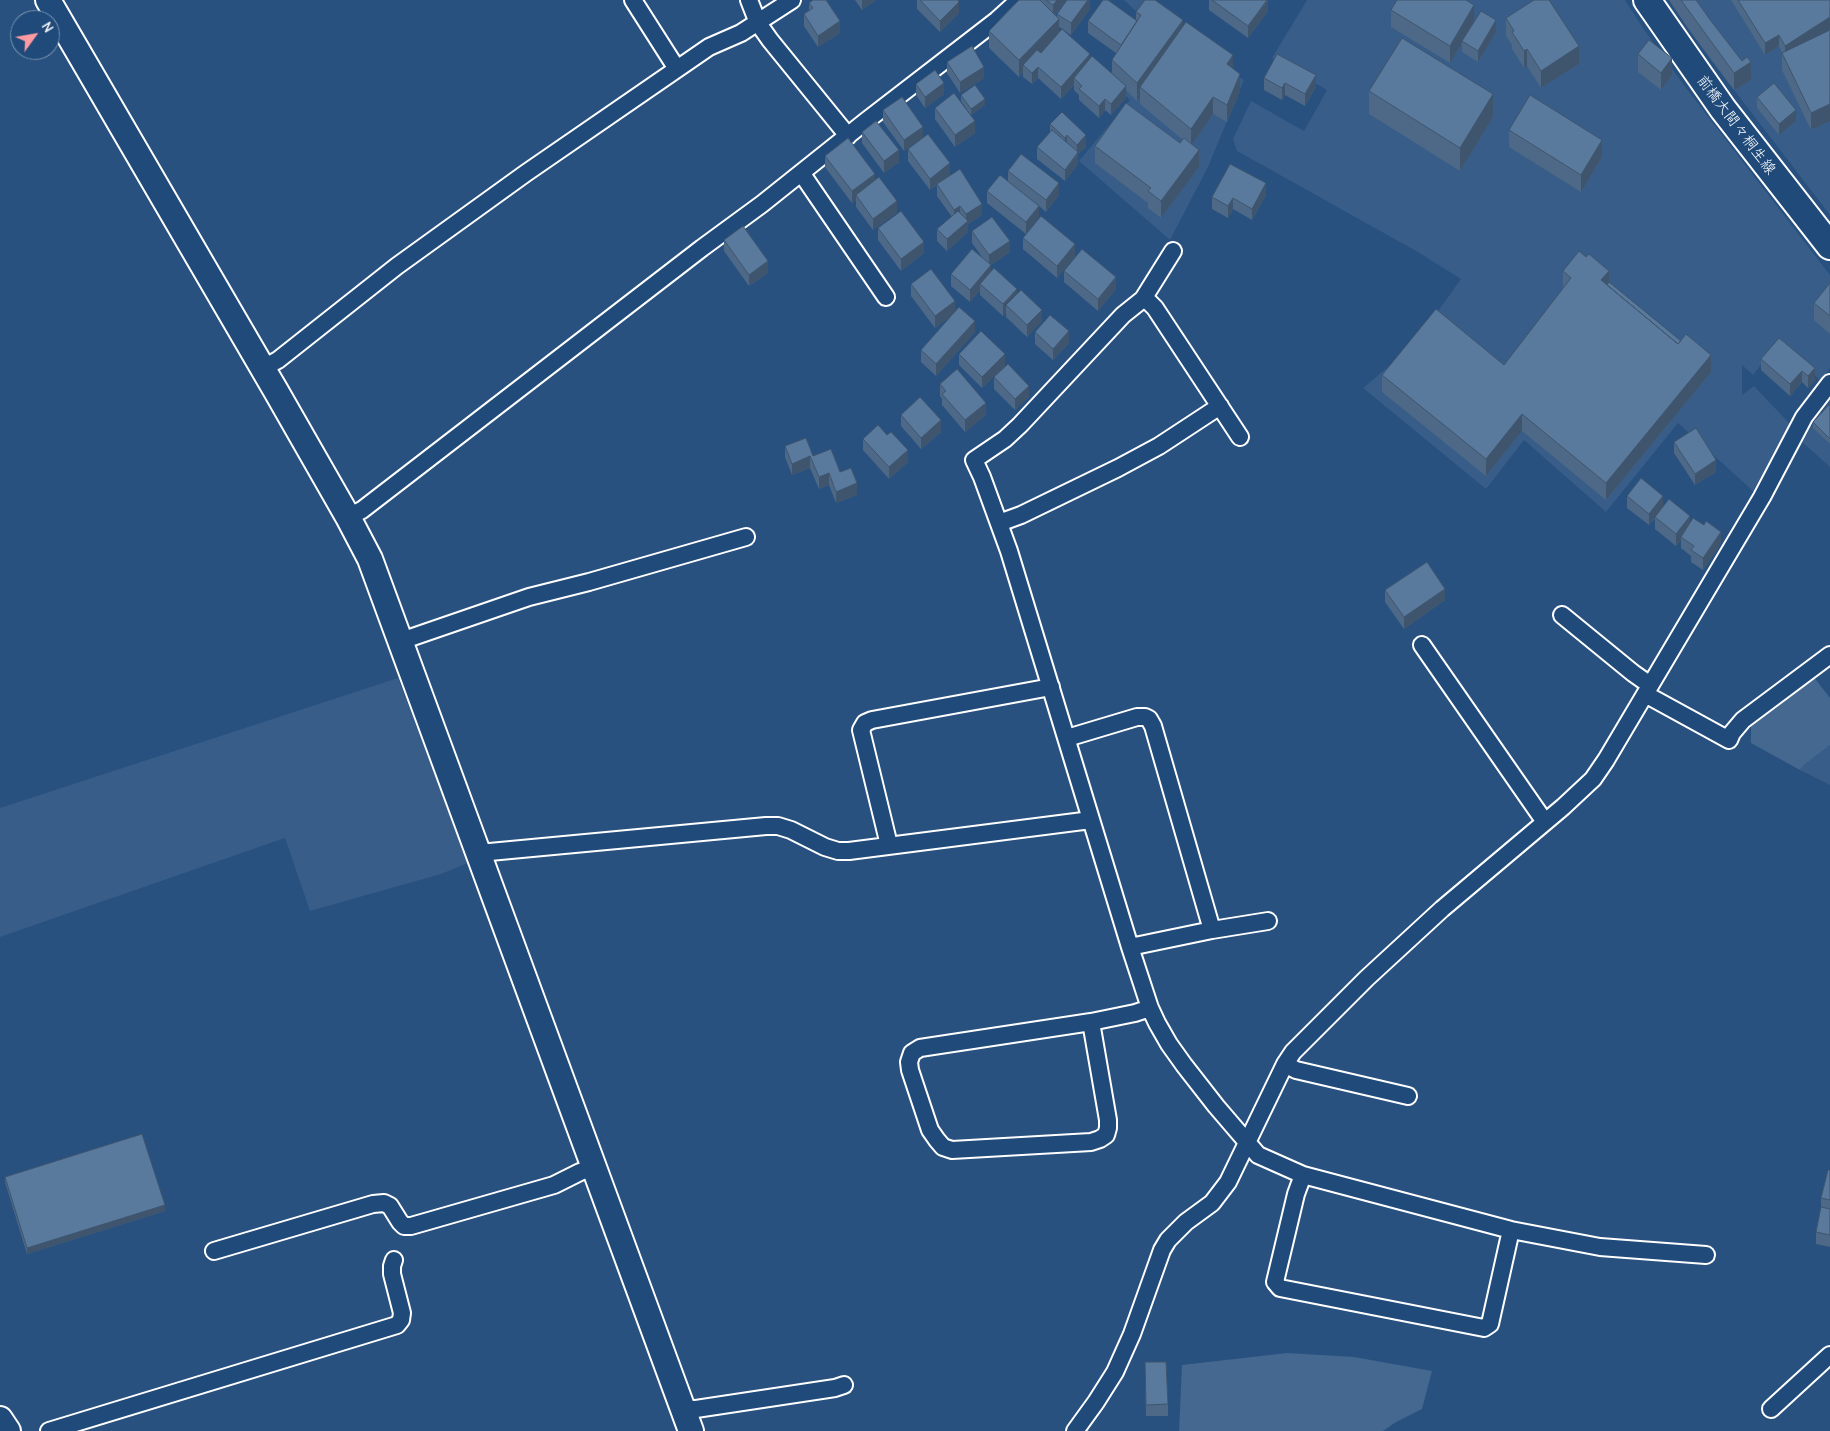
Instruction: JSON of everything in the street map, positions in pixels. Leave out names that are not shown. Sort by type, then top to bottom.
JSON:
[{"type":"main road","name":"前橋大間々桐生線","points":[[1646,0],[1723,109],[1830,246]]},
{"type":"street","points":[[48,0],[263,368],[370,559],[687,1420],[724,1405],[844,1385]]},
{"type":"street","points":[[633,0],[677,69]]},
{"type":"street","points":[[749,0],[758,22],[770,40],[848,136]]},
{"type":"street","points":[[263,368],[278,360],[428,244],[677,69],[709,47],[741,32],[792,0]]},
{"type":"street","points":[[348,517],[369,504],[802,174],[998,20],[1019,0]]},
{"type":"street","points":[[802,174],[886,297]]},
{"type":"street","points":[[1173,251],[1144,299],[1123,315],[1020,425],[1005,439],[974,460],[999,523],[1150,1008],[1169,1044],[1248,1144],[1263,1158],[1303,1175],[1511,1230],[1600,1247],[1706,1254]]},
{"type":"street","points":[[1144,299],[1155,308],[1240,437]]},
{"type":"street","points":[[1075,1431],[1115,1372],[1132,1334],[1159,1257],[1168,1240],[1186,1222],[1212,1203],[1228,1182],[1285,1064],[1293,1052],[1367,978],[1442,909],[1593,779],[1762,497],[1804,417],[1830,383]]},
{"type":"street","points":[[999,523],[1021,515],[1142,455],[1220,406]]},
{"type":"street","points":[[401,641],[529,597],[589,582],[746,537]]},
{"type":"street","points":[[1562,615],[1633,673],[1647,689],[1729,740],[1732,733],[1743,720],[1830,655]]},
{"type":"street","points":[[1422,644],[1545,822]]},
{"type":"street","points":[[889,845],[861,730],[865,723],[872,720],[1051,687]]},
{"type":"street","points":[[1067,738],[1137,717],[1144,716],[1149,719],[1153,726],[1212,930]]},
{"type":"street","points":[[479,853],[766,826],[778,826],[791,830],[825,847],[838,851],[849,851],[1091,820]]},
{"type":"street","points":[[1130,947],[1212,930],[1268,921]]},
{"type":"street","points":[[1091,1022],[1108,1120],[1106,1135],[1100,1140],[952,1150],[943,1147],[936,1140],[930,1130],[910,1070],[909,1062],[912,1053],[920,1048],[1091,1022],[1136,1013],[1150,1008]]},
{"type":"street","points":[[1285,1064],[1296,1070],[1408,1096]]},
{"type":"street","points":[[214,1251],[373,1204],[384,1203],[390,1206],[404,1226],[411,1226],[554,1185],[594,1167]]},
{"type":"street","points":[[1303,1175],[1296,1194],[1275,1282],[1280,1288],[1484,1328],[1490,1324],[1511,1230]]},
{"type":"street","points":[[49,1431],[397,1324],[401,1320],[402,1313],[392,1274],[394,1260]]},
{"type":"street","points":[[1771,1409],[1830,1355]]},
{"type":"street","points":[[0,1419],[8,1431]]},
{"type":"shaded area","points":[[1124,0],[1151,0],[1144,10],[1244,80],[1208,167],[1170,240],[1079,161],[1130,100],[1107,78],[1139,33],[1140,15]]},
{"type":"shaded area","points":[[1307,0],[1625,0],[1686,88],[1830,275],[1830,368],[1821,381],[1778,343],[1753,375],[1742,365],[1742,395],[1754,386],[1790,424],[1753,491],[1678,423],[1606,512],[1524,440],[1486,489],[1363,388],[1407,351],[1461,279],[1416,251],[1237,151],[1233,139],[1251,101],[1304,131],[1327,90],[1272,58]]},
{"type":"shaded area","points":[[1669,0],[1830,0],[1830,215],[1711,60]]},
{"type":"shaded area","points":[[1830,401],[1830,467],[1802,442]]},
{"type":"shaded area","points":[[1813,676],[1830,698],[1830,745],[1800,770],[1751,743],[1751,723]]},
{"type":"shaded area","points":[[398,678],[468,863],[441,874],[310,911],[285,838],[0,937],[0,808]]},
{"type":"shaded area","points":[[1830,745],[1830,785],[1800,770]]},
{"type":"shaded area","points":[[1287,1353],[1354,1357],[1432,1371],[1422,1409],[1383,1431],[1179,1431],[1182,1365]]},
{"type":"building","points":[[813,0],[826,0],[840,21],[818,36],[804,14],[813,8],[809,3]]},
{"type":"building","points":[[920,0],[958,0],[959,2],[940,21]]},
{"type":"building","points":[[1019,0],[1040,0],[1059,19],[1019,60],[989,31]]},
{"type":"building","points":[[1046,0],[1057,0],[1053,5]]},
{"type":"building","points":[[1067,0],[1088,0],[1071,23],[1057,14]]},
{"type":"building","points":[[1103,0],[1108,0],[1137,21],[1121,45],[1088,21]]},
{"type":"building","points":[[1145,0],[1155,0],[1183,20],[1137,83],[1112,60],[1141,15],[1136,12]]},
{"type":"building","points":[[1212,0],[1267,0],[1248,26]]},
{"type":"building","points":[[1397,0],[1466,0],[1474,5],[1450,46],[1391,10]]},
{"type":"building","points":[[1534,0],[1549,0],[1579,46],[1541,71],[1527,49],[1524,51],[1506,18]]},
{"type":"building","points":[[1681,0],[1696,0],[1742,61],[1747,57],[1751,62],[1734,73]]},
{"type":"building","points":[[1738,0],[1830,0],[1830,17],[1785,46],[1779,35],[1765,43]]},
{"type":"building","points":[[1481,11],[1496,20],[1478,51],[1462,41]]},
{"type":"building","points":[[1186,22],[1233,55],[1227,64],[1240,74],[1227,105],[1213,97],[1191,129],[1140,87]]},
{"type":"building","points":[[1062,29],[1090,54],[1061,87],[1038,67],[1032,73],[1023,65],[1037,50],[1041,53]]},
{"type":"building","points":[[1830,30],[1830,104],[1811,113],[1782,53]]},
{"type":"building","points":[[1402,38],[1493,94],[1460,148],[1369,91]]},
{"type":"building","points":[[1649,40],[1672,58],[1661,73],[1638,54]]},
{"type":"building","points":[[972,46],[984,67],[960,82],[947,62]]},
{"type":"building","points":[[1277,54],[1316,75],[1305,94],[1285,83],[1282,88],[1264,78]]},
{"type":"building","points":[[1092,56],[1126,86],[1111,104],[1105,99],[1099,106],[1079,89],[1082,86],[1074,78]]},
{"type":"building","points":[[935,70],[944,83],[925,97],[916,84]]},
{"type":"building","points":[[1774,83],[1796,110],[1779,124],[1757,97]]},
{"type":"building","points":[[975,85],[985,99],[971,109],[961,95]]},
{"type":"building","points":[[954,93],[975,121],[955,135],[935,108]]},
{"type":"building","points":[[1530,95],[1602,140],[1581,175],[1509,130]]},
{"type":"building","points":[[902,97],[923,127],[904,140],[883,110]]},
{"type":"building","points":[[1126,103],[1180,143],[1184,138],[1199,150],[1161,201],[1148,191],[1151,188],[1095,146]]},
{"type":"building","points":[[1062,112],[1086,135],[1077,145],[1067,135],[1065,138],[1050,124]]},
{"type":"building","points":[[876,121],[899,150],[884,161],[862,132]]},
{"type":"building","points":[[1052,130],[1078,152],[1065,170],[1037,147]]},
{"type":"building","points":[[928,134],[950,163],[930,179],[908,149]]},
{"type":"building","points":[[848,138],[875,174],[852,191],[825,156]]},
{"type":"building","points":[[1021,154],[1059,183],[1046,200],[1008,171]]},
{"type":"building","points":[[1230,164],[1266,183],[1252,209],[1233,198],[1228,206],[1212,197]]},
{"type":"building","points":[[960,169],[982,204],[966,214],[960,206],[954,210],[937,184]]},
{"type":"building","points":[[1000,175],[1039,206],[1026,222],[987,191]]},
{"type":"building","points":[[879,177],[897,201],[873,219],[856,195]]},
{"type":"building","points":[[901,211],[924,242],[901,259],[878,228]]},
{"type":"building","points":[[958,211],[968,221],[947,239],[937,229]]},
{"type":"building","points":[[1041,216],[1075,244],[1057,266],[1023,238]]},
{"type":"building","points":[[992,217],[1010,241],[989,255],[972,231]]},
{"type":"building","points":[[743,226],[768,261],[749,275],[724,240]]},
{"type":"building","points":[[972,249],[991,265],[970,290],[951,274]]},
{"type":"building","points":[[1082,249],[1116,277],[1098,299],[1064,271]]},
{"type":"building","points":[[1579,251],[1586,257],[1589,254],[1609,271],[1601,280],[1678,344],[1686,334],[1711,355],[1606,483],[1522,414],[1486,459],[1382,375],[1436,309],[1504,365],[1571,278],[1563,271]]},
{"type":"building","points":[[994,268],[1017,289],[1003,304],[980,284]]},
{"type":"building","points":[[931,269],[955,301],[935,316],[911,284]]},
{"type":"building","points":[[1609,282],[1681,341],[1678,344],[1607,285]]},
{"type":"building","points":[[1830,283],[1830,316],[1814,303]]},
{"type":"building","points":[[1021,290],[1042,310],[1027,325],[1006,305]]},
{"type":"building","points":[[959,307],[975,321],[936,364],[921,350]]},
{"type":"building","points":[[1050,315],[1069,331],[1053,349],[1035,332]]},
{"type":"building","points":[[981,331],[1005,354],[982,377],[959,354]]},
{"type":"building","points":[[1779,338],[1815,368],[1808,376],[1802,371],[1790,384],[1761,359]]},
{"type":"building","points":[[1008,364],[1029,386],[1015,399],[994,377]]},
{"type":"building","points":[[957,369],[986,403],[965,420],[942,394],[946,391],[940,384]]},
{"type":"building","points":[[920,397],[941,420],[921,438],[901,415]]},
{"type":"building","points":[[1830,406],[1830,439],[1813,422]]},
{"type":"building","points":[[878,425],[887,435],[891,432],[908,450],[889,467],[863,439]]},
{"type":"building","points":[[1696,428],[1716,460],[1695,474],[1674,442]]},
{"type":"building","points":[[806,438],[813,456],[831,449],[840,472],[851,468],[857,483],[836,492],[829,473],[819,477],[810,456],[792,464],[785,446]]},
{"type":"building","points":[[1641,478],[1663,496],[1649,514],[1627,496]]},
{"type":"building","points":[[1669,499],[1690,516],[1676,534],[1655,517]]},
{"type":"building","points":[[1693,518],[1704,525],[1706,521],[1721,532],[1703,558],[1691,550],[1694,546],[1681,537]]},
{"type":"building","points":[[1427,562],[1445,589],[1404,617],[1385,590]]},
{"type":"building","points":[[142,1134],[165,1205],[27,1248],[5,1177]]},
{"type":"building","points":[[1828,1170],[1830,1170],[1830,1200],[1821,1198]]},
{"type":"building","points":[[1821,1207],[1830,1209],[1830,1235],[1816,1232]]},
{"type":"building","points":[[1145,1362],[1166,1362],[1168,1404],[1146,1405]]}]
